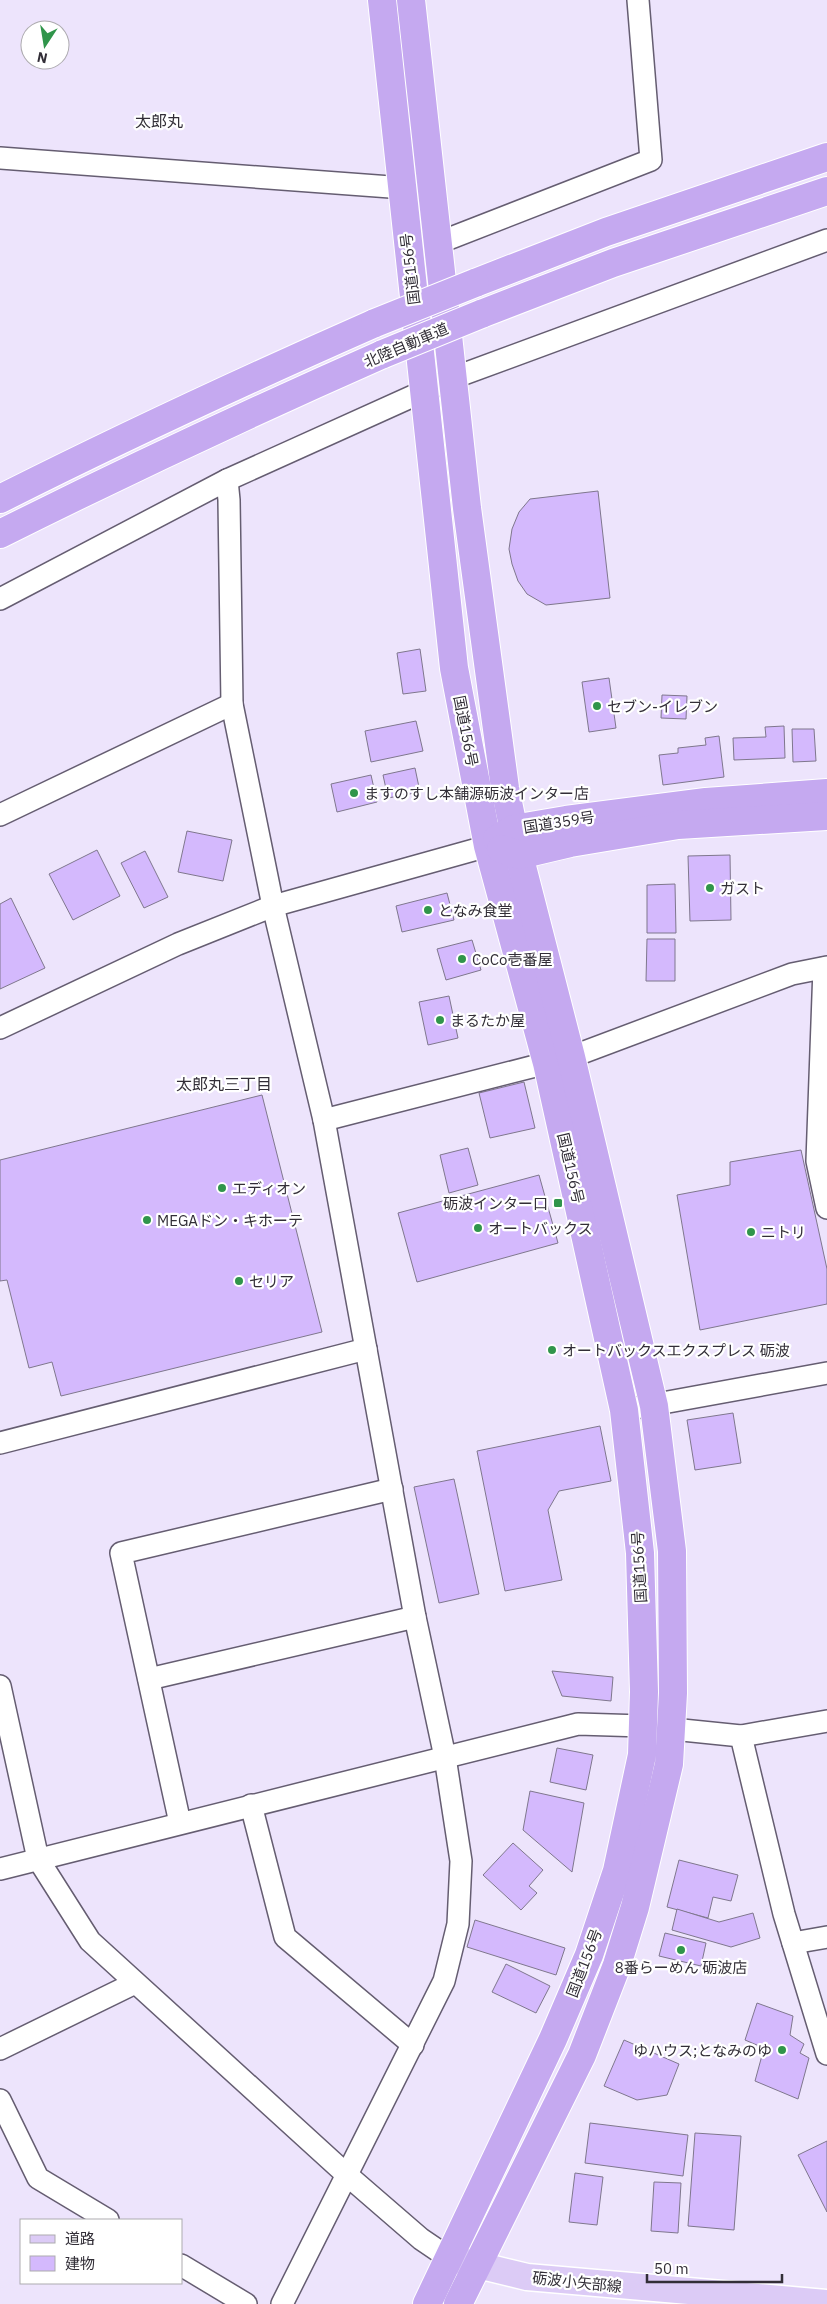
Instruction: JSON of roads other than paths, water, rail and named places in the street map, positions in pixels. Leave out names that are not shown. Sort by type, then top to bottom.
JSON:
[{"type":"highway","name":"国道156号","points":[[382,0],[454,668],[488,846],[559,1060],[654,1406],[672,1551],[673,1693],[669,1764],[635,1907],[617,1965],[582,2055],[458,2304]]},
{"type":"highway","name":"国道156号","points":[[411,0],[470,528],[504,788],[559,1060],[624,1410],[640,1553],[643,1726],[642,1756],[616,1871],[589,1955],[553,2039],[427,2304]]},
{"type":"highway","name":"北陸自動車道","points":[[0,499],[105,446],[241,382],[375,323],[615,229],[827,157]]},
{"type":"highway","name":"北陸自動車道","points":[[0,534],[198,438],[383,354],[613,263],[827,191]]},
{"type":"highway","name":"国道359号","points":[[488,846],[516,842],[706,802],[827,793]]},
{"type":"highway","name":"国道359号","points":[[516,842],[570,843],[678,826],[827,816]]},
{"type":"main road","name":"砺波小矢部線","points":[[448,2258],[527,2278],[827,2303]]},
{"type":"street","points":[[438,243],[651,160],[638,0]]},
{"type":"street","points":[[0,158],[431,190]]},
{"type":"street","points":[[0,599],[227,480],[453,378],[827,240]]},
{"type":"street","points":[[227,480],[229,500],[232,704],[273,906],[324,1120],[415,1617],[445,1757],[461,1861],[458,1924],[444,1981],[282,2304]]},
{"type":"street","points":[[0,815],[232,704]]},
{"type":"street","points":[[0,1028],[178,944],[273,906],[488,846]]},
{"type":"street","points":[[324,1120],[559,1060],[792,974],[826,967],[817,1161],[824,1173],[827,1208]]},
{"type":"street","points":[[0,1443],[366,1349]]},
{"type":"street","points":[[624,1410],[827,1373]]},
{"type":"street","points":[[180,1822],[121,1553],[392,1488]]},
{"type":"street","points":[[149,1679],[415,1617]]},
{"type":"street","points":[[0,1686],[38,1859],[90,1941],[347,2175],[421,2239],[448,2258]]},
{"type":"street","points":[[0,1869],[180,1822],[578,1724],[671,1728],[741,1736],[827,1721]]},
{"type":"street","points":[[741,1736],[793,1943],[827,2054]]},
{"type":"street","points":[[251,1805],[285,1937],[413,2044]]},
{"type":"street","points":[[793,1943],[827,1936]]},
{"type":"street","points":[[0,2049],[135,1983]]},
{"type":"street","points":[[0,2100],[38,2178],[106,2219]]},
{"type":"street","points":[[182,2266],[246,2304]]},
{"type":"place","name":"セブン-イレブン","points":[[597,706]]},
{"type":"place","name":"ますのすし本舗源砺波インター店","points":[[354,793]]},
{"type":"place","name":"ガスト","points":[[710,888]]},
{"type":"place","name":"となみ食堂","points":[[428,910]]},
{"type":"place","name":"CoCo壱番屋","points":[[462,959]]},
{"type":"place","name":"まるたか屋","points":[[440,1020]]},
{"type":"place","name":"エディオン","points":[[222,1188]]},
{"type":"place","name":"砺波インター口","points":[[558,1203]]},
{"type":"place","name":"MEGAドン・キホーテ","points":[[147,1220]]},
{"type":"place","name":"オートバックス","points":[[478,1228]]},
{"type":"place","name":"ニトリ","points":[[751,1232]]},
{"type":"place","name":"セリア","points":[[239,1281]]},
{"type":"place","name":"オートバックスエクスプレス 砺波","points":[[552,1350]]},
{"type":"place","name":"8番らーめん 砺波店","points":[[681,1950]]},
{"type":"place","name":"ゆハウス;となみのゆ","points":[[782,2050]]},
{"type":"district","name":"太郎丸","points":[[159,121]]},
{"type":"district","name":"太郎丸三丁目","points":[[224,1084]]}]
